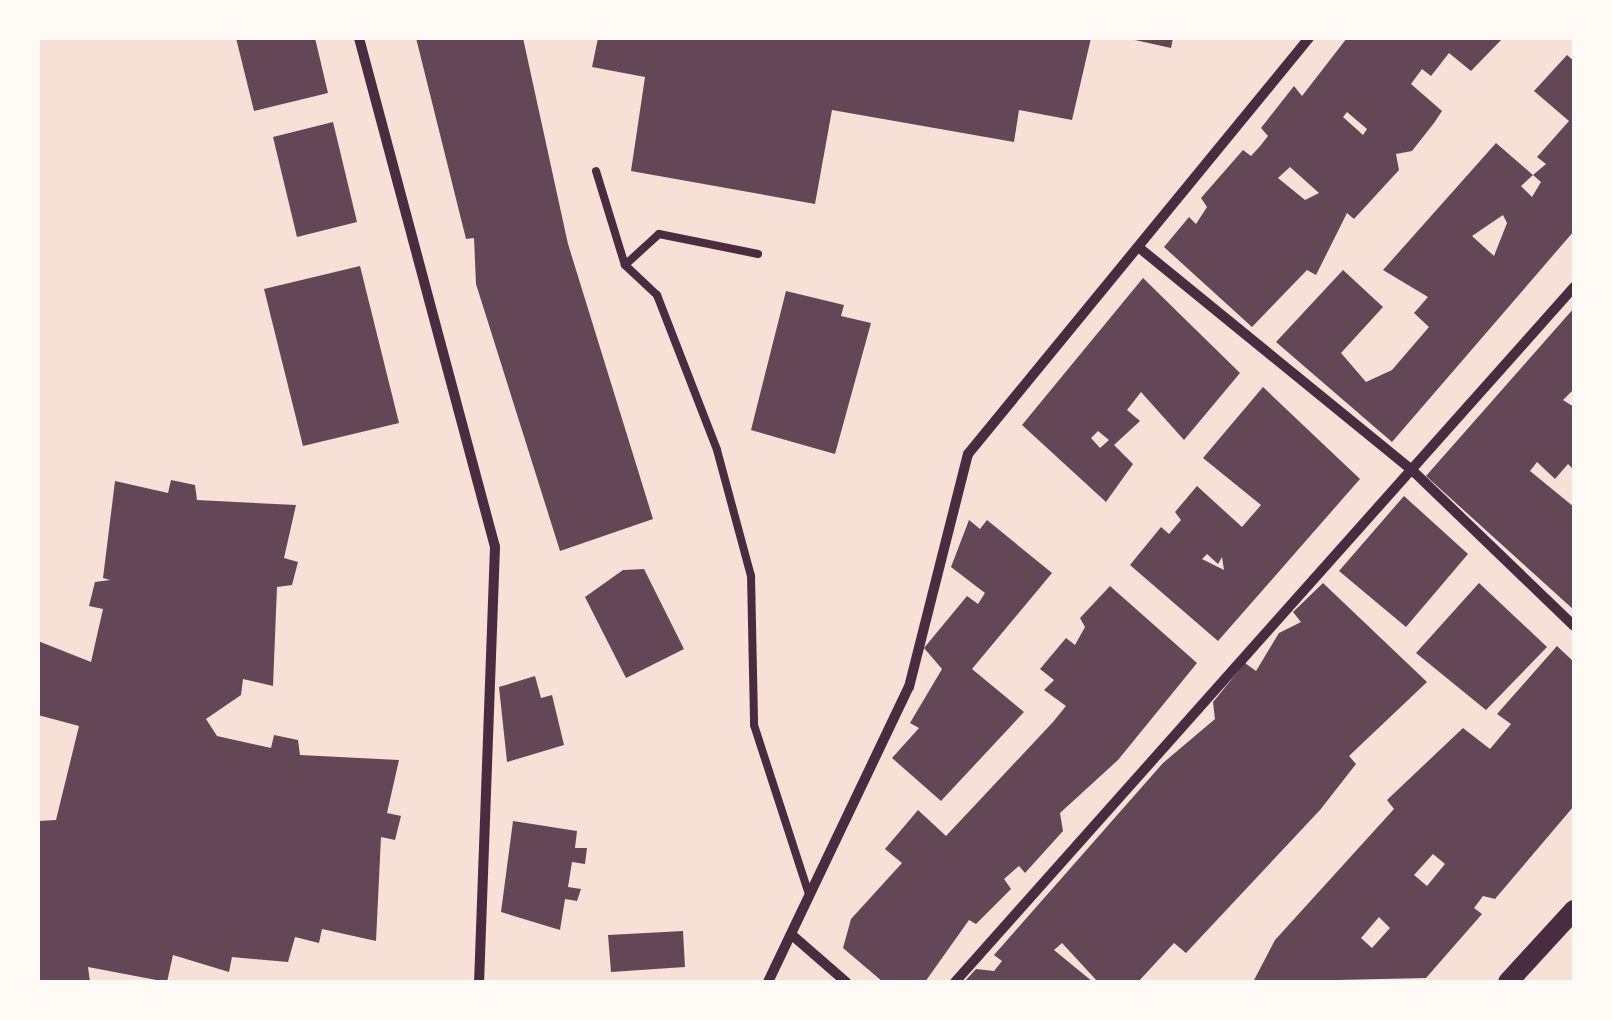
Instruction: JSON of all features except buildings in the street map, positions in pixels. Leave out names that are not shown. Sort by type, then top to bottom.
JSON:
[{"type":"main road","points":[[1508,982],[1573,915]]},
{"type":"street","points":[[358,38],[496,547],[479,982]]},
{"type":"street","points":[[768,982],[792,935],[808,890],[909,687],[968,454],[1142,250],[1309,38]]},
{"type":"street","points":[[1142,250],[1414,471],[1574,626]]},
{"type":"street","points":[[955,982],[1574,288]]},
{"type":"street","points":[[792,935],[846,982]]},
{"type":"lane","points":[[596,172],[626,265],[658,295],[717,450],[751,576],[754,725],[808,890]]},
{"type":"lane","points":[[626,265],[658,234],[758,254]]}]
